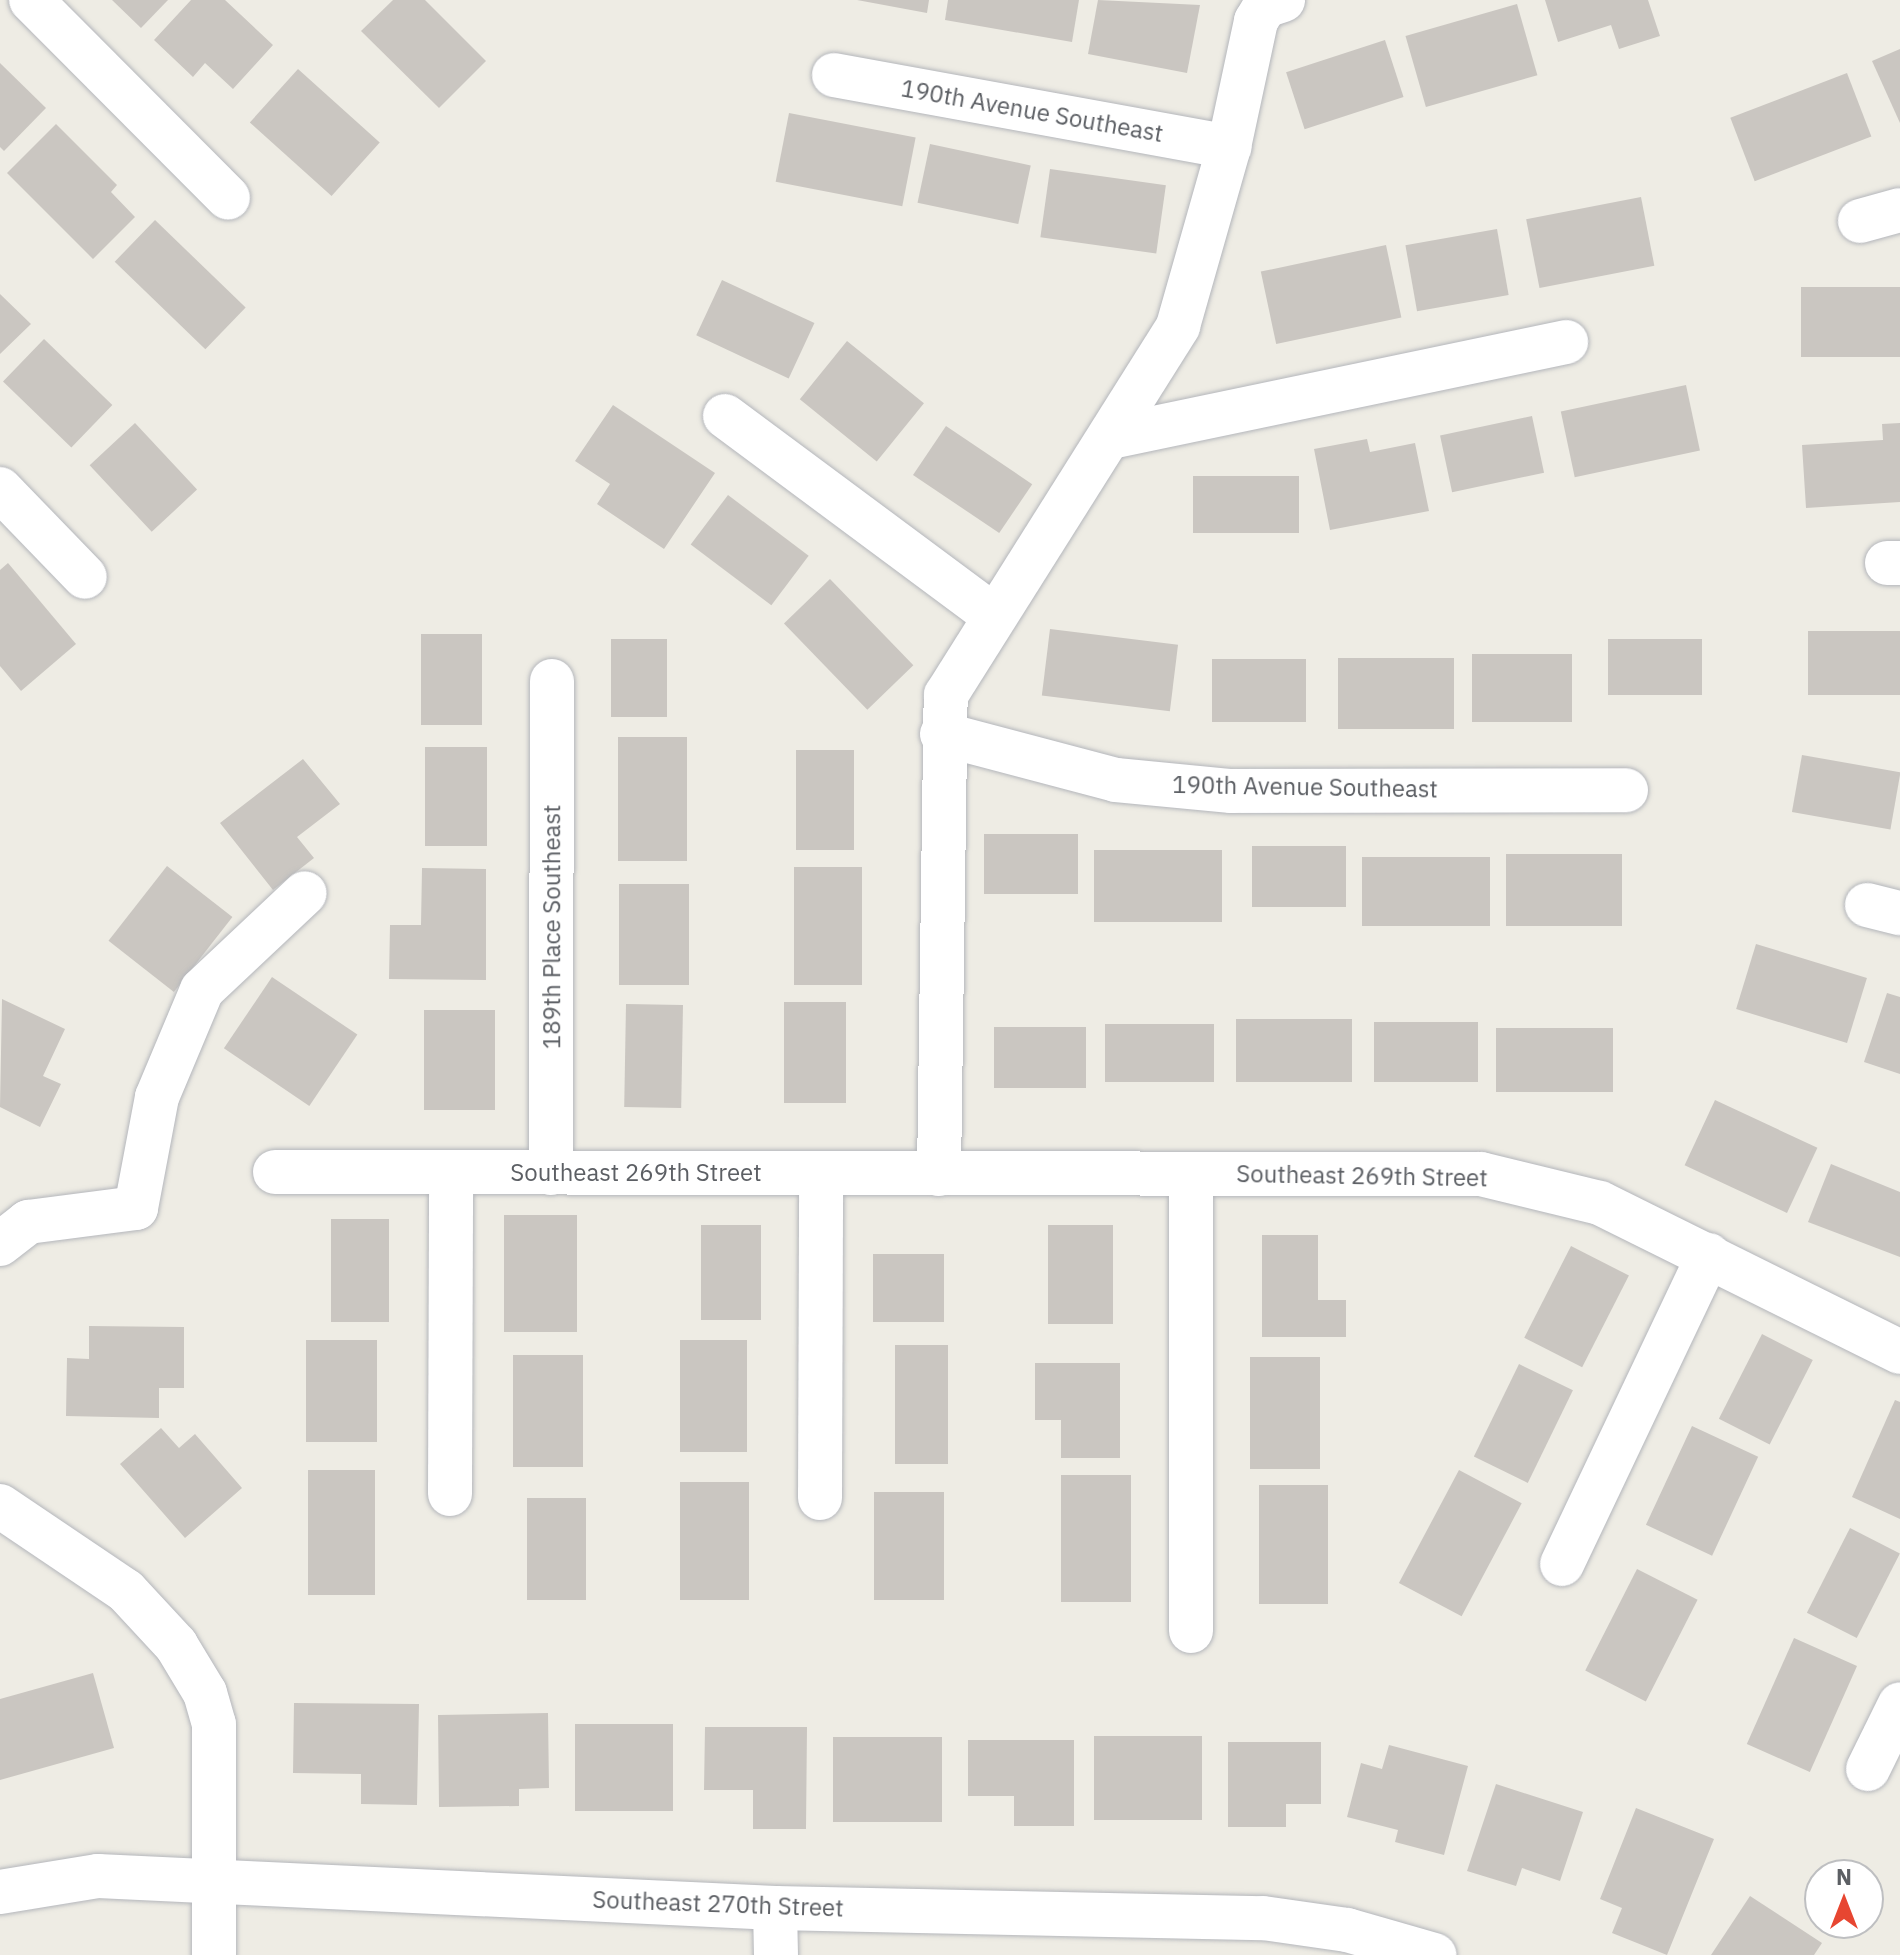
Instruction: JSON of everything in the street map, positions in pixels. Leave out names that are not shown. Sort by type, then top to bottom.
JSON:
[{"type":"street","points":[[31,0],[228,198]]},
{"type":"street","points":[[939,1174],[942,734],[946,695],[1178,326],[1274,3]]},
{"type":"street","name":"190th Avenue Southeast","points":[[834,75],[1229,147]]},
{"type":"street","points":[[1111,437],[1566,342]]},
{"type":"street","points":[[725,416],[994,616]]},
{"type":"street","points":[[0,489],[85,577]]},
{"type":"street","name":"189th Place Southeast","points":[[551,1173],[552,681]]},
{"type":"street","name":"190th Avenue Southeast","points":[[942,734],[1116,780],[1231,791],[1626,790]]},
{"type":"street","points":[[0,1244],[28,1222],[136,1208],[157,1097],[202,990],[305,893]]},
{"type":"street","name":"Southeast 269th Street","points":[[275,1172],[1481,1174],[1600,1203],[1900,1352]]},
{"type":"street","points":[[450,1494],[451,1173]]},
{"type":"street","points":[[820,1498],[821,1174]]},
{"type":"street","points":[[1191,1174],[1191,1631]]},
{"type":"street","points":[[1562,1564],[1709,1255]]},
{"type":"street","points":[[0,1506],[126,1591],[176,1645],[205,1693],[214,1724],[214,1955]]},
{"type":"street","points":[[1868,1769],[1900,1704]]},
{"type":"street","name":"Southeast 270th Street","points":[[0,1892],[98,1876],[214,1879],[775,1908],[1263,1918],[1347,1930],[1434,1955]]},
{"type":"street","points":[[775,1908],[776,1955]]},
{"type":"building","points":[[112,0],[168,0],[141,28]]},
{"type":"building","points":[[191,0],[225,0],[273,45],[233,89],[205,63],[193,77],[154,40]]},
{"type":"building","points":[[393,0],[425,0],[486,61],[439,108],[361,31]]},
{"type":"building","points":[[857,0],[929,0],[927,13]]},
{"type":"building","points":[[948,0],[1079,0],[1072,42],[945,20]]},
{"type":"building","points":[[1098,0],[1200,5],[1187,73],[1088,54]]},
{"type":"building","points":[[1545,0],[1648,0],[1660,36],[1619,49],[1611,25],[1558,42]]},
{"type":"building","points":[[1517,4],[1537,75],[1426,107],[1405,36]]},
{"type":"building","points":[[1385,40],[1404,97],[1305,129],[1286,72]]},
{"type":"building","points":[[1900,49],[1900,123],[1872,61]]},
{"type":"building","points":[[0,63],[46,108],[4,151],[0,147]]},
{"type":"building","points":[[298,69],[380,143],[332,196],[250,123]]},
{"type":"building","points":[[1847,73],[1871,136],[1755,181],[1730,118]]},
{"type":"building","points":[[789,113],[916,138],[902,206],[776,182]]},
{"type":"building","points":[[56,124],[117,185],[111,192],[135,217],[93,259],[7,173]]},
{"type":"building","points":[[930,144],[1031,165],[1018,224],[918,203]]},
{"type":"building","points":[[1050,169],[1166,185],[1156,254],[1040,237]]},
{"type":"building","points":[[1641,197],[1654,266],[1540,288],[1526,219]]},
{"type":"building","points":[[155,220],[246,308],[205,349],[115,262]]},
{"type":"building","points":[[1497,229],[1509,295],[1417,311],[1405,245]]},
{"type":"building","points":[[1386,245],[1401,317],[1276,344],[1261,272]]},
{"type":"building","points":[[722,280],[814,323],[789,378],[696,335]]},
{"type":"building","points":[[1801,287],[1900,287],[1900,357],[1801,357]]},
{"type":"building","points":[[0,294],[31,324],[0,354]]},
{"type":"building","points":[[44,339],[112,405],[71,447],[3,381]]},
{"type":"building","points":[[847,341],[924,403],[877,462],[800,399]]},
{"type":"building","points":[[1686,385],[1700,451],[1575,477],[1561,412]]},
{"type":"building","points":[[613,405],[715,473],[664,549],[597,504],[610,484],[575,461]]},
{"type":"building","points":[[1532,416],[1544,473],[1452,492],[1440,436]]},
{"type":"building","points":[[135,423],[197,490],[152,532],[90,465]]},
{"type":"building","points":[[1900,423],[1900,502],[1806,508],[1802,445],[1883,440],[1882,424]]},
{"type":"building","points":[[946,426],[1032,484],[999,533],[913,475]]},
{"type":"building","points":[[1367,439],[1370,452],[1415,443],[1429,511],[1330,530],[1314,449]]},
{"type":"building","points":[[1193,476],[1299,476],[1299,533],[1193,533]]},
{"type":"building","points":[[728,495],[809,556],[771,605],[691,545]]},
{"type":"building","points":[[8,563],[76,644],[21,691],[0,666],[0,570]]},
{"type":"building","points":[[830,579],[913,665],[867,710],[784,623]]},
{"type":"building","points":[[1050,629],[1178,645],[1170,711],[1042,696]]},
{"type":"building","points":[[1808,631],[1900,631],[1900,695],[1808,695]]},
{"type":"building","points":[[421,634],[482,634],[482,725],[421,725]]},
{"type":"building","points":[[611,639],[667,639],[667,717],[611,717]]},
{"type":"building","points":[[1608,639],[1702,639],[1702,695],[1608,695]]},
{"type":"building","points":[[1472,654],[1572,654],[1572,722],[1472,722]]},
{"type":"building","points":[[1338,658],[1454,658],[1454,729],[1338,729]]},
{"type":"building","points":[[1212,659],[1306,659],[1306,722],[1212,722]]},
{"type":"building","points":[[618,737],[687,737],[687,861],[618,861]]},
{"type":"building","points":[[425,747],[487,747],[487,846],[425,846]]},
{"type":"building","points":[[796,750],[854,750],[854,850],[796,850]]},
{"type":"building","points":[[1802,755],[1900,772],[1890,829],[1792,812]]},
{"type":"building","points":[[303,759],[340,804],[297,837],[314,858],[273,890],[220,823]]},
{"type":"building","points":[[984,834],[1078,834],[1078,894],[984,894]]},
{"type":"building","points":[[1252,846],[1346,846],[1346,907],[1252,907]]},
{"type":"building","points":[[1094,850],[1222,850],[1222,922],[1094,922]]},
{"type":"building","points":[[1506,854],[1622,854],[1622,926],[1506,926]]},
{"type":"building","points":[[1362,857],[1490,857],[1490,926],[1362,926]]},
{"type":"building","points":[[167,866],[232,917],[174,992],[109,941]]},
{"type":"building","points":[[794,867],[862,867],[862,985],[794,985]]},
{"type":"building","points":[[422,868],[486,869],[486,980],[389,979],[390,925],[421,925]]},
{"type":"building","points":[[619,884],[689,884],[689,985],[619,985]]},
{"type":"building","points":[[1756,944],[1867,978],[1847,1043],[1736,1009]]},
{"type":"building","points":[[272,977],[357,1035],[309,1106],[224,1048]]},
{"type":"building","points":[[1887,993],[1900,997],[1900,1074],[1864,1062]]},
{"type":"building","points":[[2,999],[65,1029],[43,1076],[61,1084],[40,1127],[0,1107]]},
{"type":"building","points":[[784,1002],[846,1002],[846,1103],[784,1103]]},
{"type":"building","points":[[626,1004],[683,1005],[681,1108],[624,1107]]},
{"type":"building","points":[[424,1010],[495,1010],[495,1110],[424,1110]]},
{"type":"building","points":[[1236,1019],[1352,1019],[1352,1082],[1236,1082]]},
{"type":"building","points":[[1374,1022],[1478,1022],[1478,1082],[1374,1082]]},
{"type":"building","points":[[1105,1024],[1214,1024],[1214,1082],[1105,1082]]},
{"type":"building","points":[[994,1027],[1086,1027],[1086,1088],[994,1088]]},
{"type":"building","points":[[1496,1028],[1613,1028],[1613,1092],[1496,1092]]},
{"type":"building","points":[[1715,1100],[1817,1148],[1787,1213],[1685,1165]]},
{"type":"building","points":[[1831,1164],[1900,1192],[1900,1257],[1808,1222]]},
{"type":"building","points":[[504,1215],[577,1215],[577,1332],[504,1332]]},
{"type":"building","points":[[331,1219],[389,1219],[389,1322],[331,1322]]},
{"type":"building","points":[[701,1225],[761,1225],[761,1320],[701,1320]]},
{"type":"building","points":[[1048,1225],[1113,1225],[1113,1324],[1048,1324]]},
{"type":"building","points":[[1262,1235],[1318,1235],[1318,1300],[1346,1300],[1346,1337],[1262,1337]]},
{"type":"building","points":[[1571,1246],[1629,1276],[1582,1367],[1524,1338]]},
{"type":"building","points":[[873,1254],[944,1254],[944,1322],[873,1322]]},
{"type":"building","points":[[89,1326],[184,1327],[184,1388],[159,1388],[159,1418],[66,1416],[67,1358],[89,1359]]},
{"type":"building","points":[[1762,1334],[1813,1360],[1770,1445],[1719,1419]]},
{"type":"building","points":[[306,1340],[377,1340],[377,1442],[306,1442]]},
{"type":"building","points":[[680,1340],[747,1340],[747,1452],[680,1452]]},
{"type":"building","points":[[895,1345],[948,1345],[948,1464],[895,1464]]},
{"type":"building","points":[[513,1355],[583,1355],[583,1467],[513,1467]]},
{"type":"building","points":[[1250,1357],[1320,1357],[1320,1469],[1250,1469]]},
{"type":"building","points":[[1035,1363],[1120,1363],[1120,1458],[1061,1458],[1061,1420],[1035,1420]]},
{"type":"building","points":[[1519,1364],[1573,1390],[1528,1483],[1474,1457]]},
{"type":"building","points":[[1895,1400],[1900,1402],[1900,1519],[1852,1497]]},
{"type":"building","points":[[1692,1426],[1758,1457],[1712,1556],[1646,1525]]},
{"type":"building","points":[[161,1428],[179,1448],[195,1434],[242,1488],[185,1538],[120,1464]]},
{"type":"building","points":[[308,1470],[375,1470],[375,1595],[308,1595]]},
{"type":"building","points":[[1459,1470],[1522,1503],[1462,1616],[1399,1583]]},
{"type":"building","points":[[1061,1475],[1131,1475],[1131,1602],[1061,1602]]},
{"type":"building","points":[[680,1482],[749,1482],[749,1600],[680,1600]]},
{"type":"building","points":[[1259,1485],[1328,1485],[1328,1604],[1259,1604]]},
{"type":"building","points":[[874,1492],[944,1492],[944,1600],[874,1600]]},
{"type":"building","points":[[527,1498],[586,1498],[586,1600],[527,1600]]},
{"type":"building","points":[[1850,1528],[1900,1553],[1857,1638],[1807,1613]]},
{"type":"building","points":[[1637,1569],[1698,1600],[1646,1701],[1585,1671]]},
{"type":"building","points":[[1794,1638],[1857,1666],[1810,1772],[1747,1744]]},
{"type":"building","points":[[93,1673],[114,1748],[0,1780],[0,1699]]},
{"type":"building","points":[[294,1703],[419,1704],[417,1805],[361,1804],[361,1774],[293,1773]]},
{"type":"building","points":[[548,1713],[549,1788],[519,1789],[519,1806],[439,1807],[438,1715]]},
{"type":"building","points":[[575,1724],[673,1724],[673,1811],[575,1811]]},
{"type":"building","points":[[705,1727],[807,1727],[806,1829],[753,1829],[753,1790],[704,1790]]},
{"type":"building","points":[[1094,1736],[1202,1736],[1202,1820],[1094,1820]]},
{"type":"building","points":[[833,1737],[942,1737],[942,1822],[833,1822]]},
{"type":"building","points":[[968,1740],[1074,1740],[1074,1826],[1014,1826],[1014,1796],[968,1796]]},
{"type":"building","points":[[1228,1742],[1321,1742],[1321,1804],[1286,1804],[1286,1827],[1228,1827]]},
{"type":"building","points":[[1389,1745],[1468,1766],[1444,1855],[1395,1842],[1398,1830],[1347,1817],[1361,1763],[1382,1769]]},
{"type":"building","points":[[1496,1784],[1583,1812],[1560,1881],[1522,1868],[1516,1886],[1467,1871]]},
{"type":"building","points":[[1636,1808],[1714,1839],[1667,1955],[1612,1933],[1622,1908],[1600,1899]]},
{"type":"building","points":[[1750,1896],[1804,1931],[1804,1939],[1816,1939],[1822,1943],[1814,1955],[1711,1955]]}]
